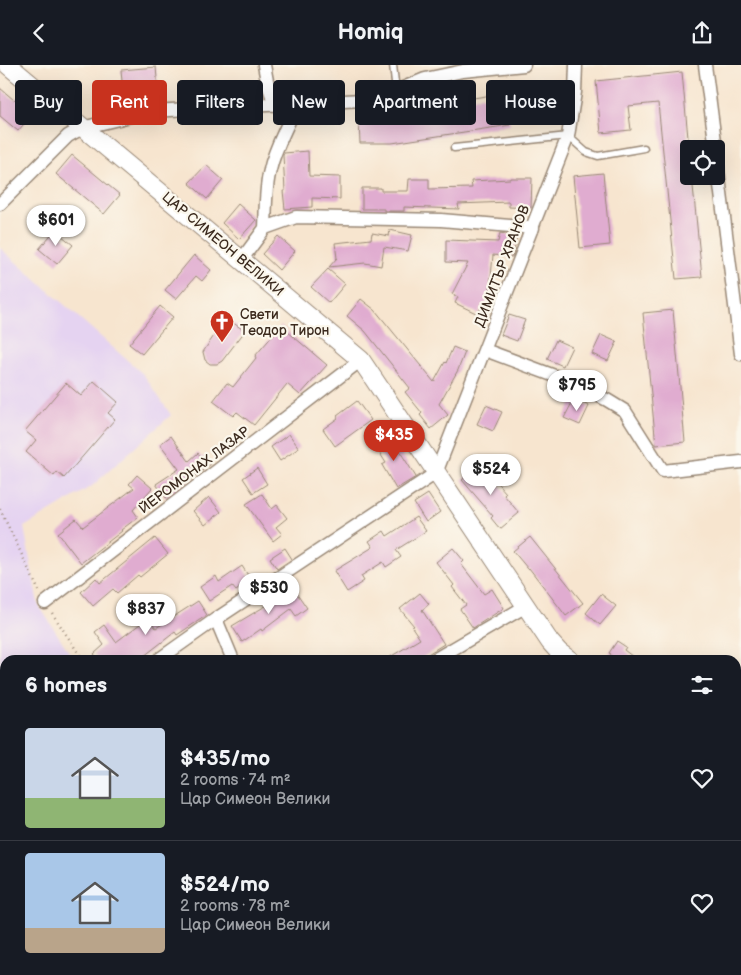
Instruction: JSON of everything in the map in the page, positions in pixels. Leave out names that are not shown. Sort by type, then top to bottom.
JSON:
[{"type":"main road","name":"ЦАР СИМЕОН ВЕЛИКИ","points":[[8,65],[362,360],[550,642],[563,655]]},
{"type":"street","points":[[264,65],[273,99]]},
{"type":"street","points":[[423,80],[463,71],[524,65]]},
{"type":"street","name":"ДИМИТЪР ХРАНОВ","points":[[436,473],[534,228],[568,136],[575,92],[576,65]]},
{"type":"street","points":[[706,65],[715,140]]},
{"type":"street","points":[[0,204],[5,191],[68,136],[82,128],[151,111],[273,105]]},
{"type":"street","points":[[242,259],[265,228],[269,171],[278,143],[288,125]]},
{"type":"street","points":[[721,185],[738,297],[741,354]]},
{"type":"street","points":[[265,228],[296,217],[441,220],[534,228]]},
{"type":"street","points":[[486,350],[571,382],[625,411],[663,471],[741,462]]},
{"type":"street","name":"ЙЕРОМОНАХ ЛАЗАР","points":[[45,603],[362,360]]},
{"type":"street","points":[[165,655],[436,473]]},
{"type":"street","points":[[443,655],[526,606]]},
{"type":"street","points":[[216,619],[231,655]]},
{"type":"street","name":"ЦАР СИМЕОН ВЕЛИКИ","points":[[550,642],[551,655]]},
{"type":"lane","points":[[393,65],[395,80]]},
{"type":"lane","points":[[454,148],[568,136],[586,152],[598,156],[644,148]]},
{"type":"path","points":[[0,509],[45,603],[80,655]]},
{"type":"shaded area","points":[[0,248],[144,375],[171,415],[92,486],[24,527],[38,604],[71,655],[0,655]]},
{"type":"building","points":[[156,67],[157,80],[122,80],[121,70]]},
{"type":"building","points":[[682,72],[688,140],[680,140],[680,185],[693,185],[702,277],[676,279],[658,103],[628,106],[631,130],[601,133],[596,81]]},
{"type":"building","points":[[0,88],[15,99],[15,125],[23,125],[18,131],[0,116]]},
{"type":"building","points":[[486,96],[486,125],[510,125],[392,143],[360,143],[359,125],[476,125],[476,98]]},
{"type":"building","points":[[308,151],[309,176],[340,177],[340,199],[312,198],[312,207],[285,209],[283,155],[284,153]]},
{"type":"building","points":[[72,155],[120,195],[104,214],[56,174]]},
{"type":"building","points":[[206,165],[223,180],[207,199],[189,183]]},
{"type":"building","points":[[603,173],[610,245],[580,248],[573,176]]},
{"type":"building","points":[[532,178],[531,208],[509,207],[509,202],[458,204],[459,209],[404,207],[404,211],[384,211],[384,209],[362,209],[362,188],[381,188],[381,191],[408,191],[409,179],[429,179],[429,189],[472,188],[471,181]]},
{"type":"building","points":[[238,204],[256,220],[239,239],[222,223]]},
{"type":"building","points":[[55,230],[73,245],[57,264],[39,249]]},
{"type":"building","points":[[390,230],[412,235],[408,251],[384,247],[381,266],[365,263],[329,267],[337,258],[335,243],[371,239],[372,233],[389,236]]},
{"type":"building","points":[[500,233],[517,236],[514,251],[512,257],[493,255],[490,288],[494,290],[485,306],[482,305],[478,314],[455,303],[458,297],[452,294],[468,263],[446,262],[446,240],[498,242]]},
{"type":"building","points":[[278,236],[295,251],[279,270],[262,254]]},
{"type":"building","points":[[194,255],[211,270],[202,281],[196,276],[176,299],[165,290]]},
{"type":"building","points":[[328,269],[345,284],[329,303],[311,287]]},
{"type":"building","points":[[361,299],[375,310],[434,382],[453,347],[465,352],[458,370],[439,404],[448,415],[431,429],[420,415],[422,413],[405,392],[410,388],[365,331],[347,316]]},
{"type":"building","points":[[160,306],[173,317],[142,354],[129,344]]},
{"type":"building","points":[[673,310],[685,442],[656,445],[643,313]]},
{"type":"building","points":[[509,315],[525,320],[517,341],[501,335]]},
{"type":"building","name":"Свети Теодор Тирон","points":[[226,318],[245,331],[222,361],[217,364],[210,364],[205,360],[203,352]]},
{"type":"building","points":[[281,326],[327,365],[300,395],[287,384],[254,425],[237,412],[233,416],[213,401],[227,383],[233,387],[256,358],[255,356]]},
{"type":"building","points":[[601,335],[617,342],[608,361],[592,354]]},
{"type":"building","points":[[556,340],[572,347],[563,366],[547,359]]},
{"type":"building","points":[[94,381],[118,402],[108,413],[115,419],[64,478],[57,472],[54,476],[26,452],[36,440],[25,431],[66,383],[81,396]]},
{"type":"building","points":[[574,399],[589,406],[580,425],[564,418]]},
{"type":"building","points":[[357,401],[371,420],[335,446],[323,429]]},
{"type":"building","points":[[486,405],[502,412],[493,431],[477,424]]},
{"type":"building","points":[[289,434],[299,448],[280,461],[271,447]]},
{"type":"building","points":[[389,434],[416,477],[396,489],[382,465],[386,463],[374,444]]},
{"type":"building","points":[[171,436],[189,461],[198,453],[202,458],[204,456],[211,464],[166,498],[156,484],[179,469],[160,444]]},
{"type":"building","points":[[481,464],[506,493],[504,495],[519,513],[500,529],[491,518],[493,516],[462,480]]},
{"type":"building","points":[[257,468],[267,484],[253,493],[243,478]]},
{"type":"building","points":[[137,475],[152,488],[133,510],[138,517],[81,563],[58,533],[76,519],[83,527],[134,488],[129,484]]},
{"type":"building","points":[[262,494],[272,509],[277,505],[287,518],[276,527],[282,534],[273,541],[246,504]]},
{"type":"building","points":[[428,494],[440,512],[426,522],[414,503]]},
{"type":"building","points":[[209,497],[221,512],[205,525],[193,511]]},
{"type":"building","points":[[416,517],[426,531],[396,550],[401,557],[386,567],[383,562],[361,576],[364,581],[347,592],[334,571],[373,547],[369,541],[384,531],[387,536]]},
{"type":"building","points":[[530,537],[583,603],[566,616],[529,568],[513,551]]},
{"type":"building","points":[[155,538],[168,554],[140,577],[138,575],[117,593],[113,589],[93,606],[81,592],[96,578],[100,583]]},
{"type":"building","points":[[285,548],[292,559],[277,569],[270,558]]},
{"type":"building","points":[[453,548],[464,561],[461,564],[484,594],[492,589],[504,608],[473,628],[460,609],[466,605],[452,587],[454,585],[436,562]]},
{"type":"building","points":[[242,566],[251,580],[236,591],[232,586],[209,601],[200,587],[216,576],[219,582]]},
{"type":"building","points":[[294,589],[307,608],[296,616],[291,609],[262,631],[261,629],[242,642],[232,626]]},
{"type":"building","points":[[420,593],[429,604],[422,610],[444,644],[426,655],[393,655],[420,639],[412,627],[414,626],[400,609]]},
{"type":"building","points":[[601,594],[616,606],[600,625],[586,613]]},
{"type":"building","points":[[198,601],[207,615],[177,635],[175,632],[145,655],[94,654],[104,645],[95,632],[104,625],[116,642],[148,618],[156,628]]},
{"type":"building","points":[[617,641],[626,647],[624,650],[630,655],[610,655],[609,653]]},
{"type":"place","name":"Свети Теодор Тирон","points":[[222,343]]}]
